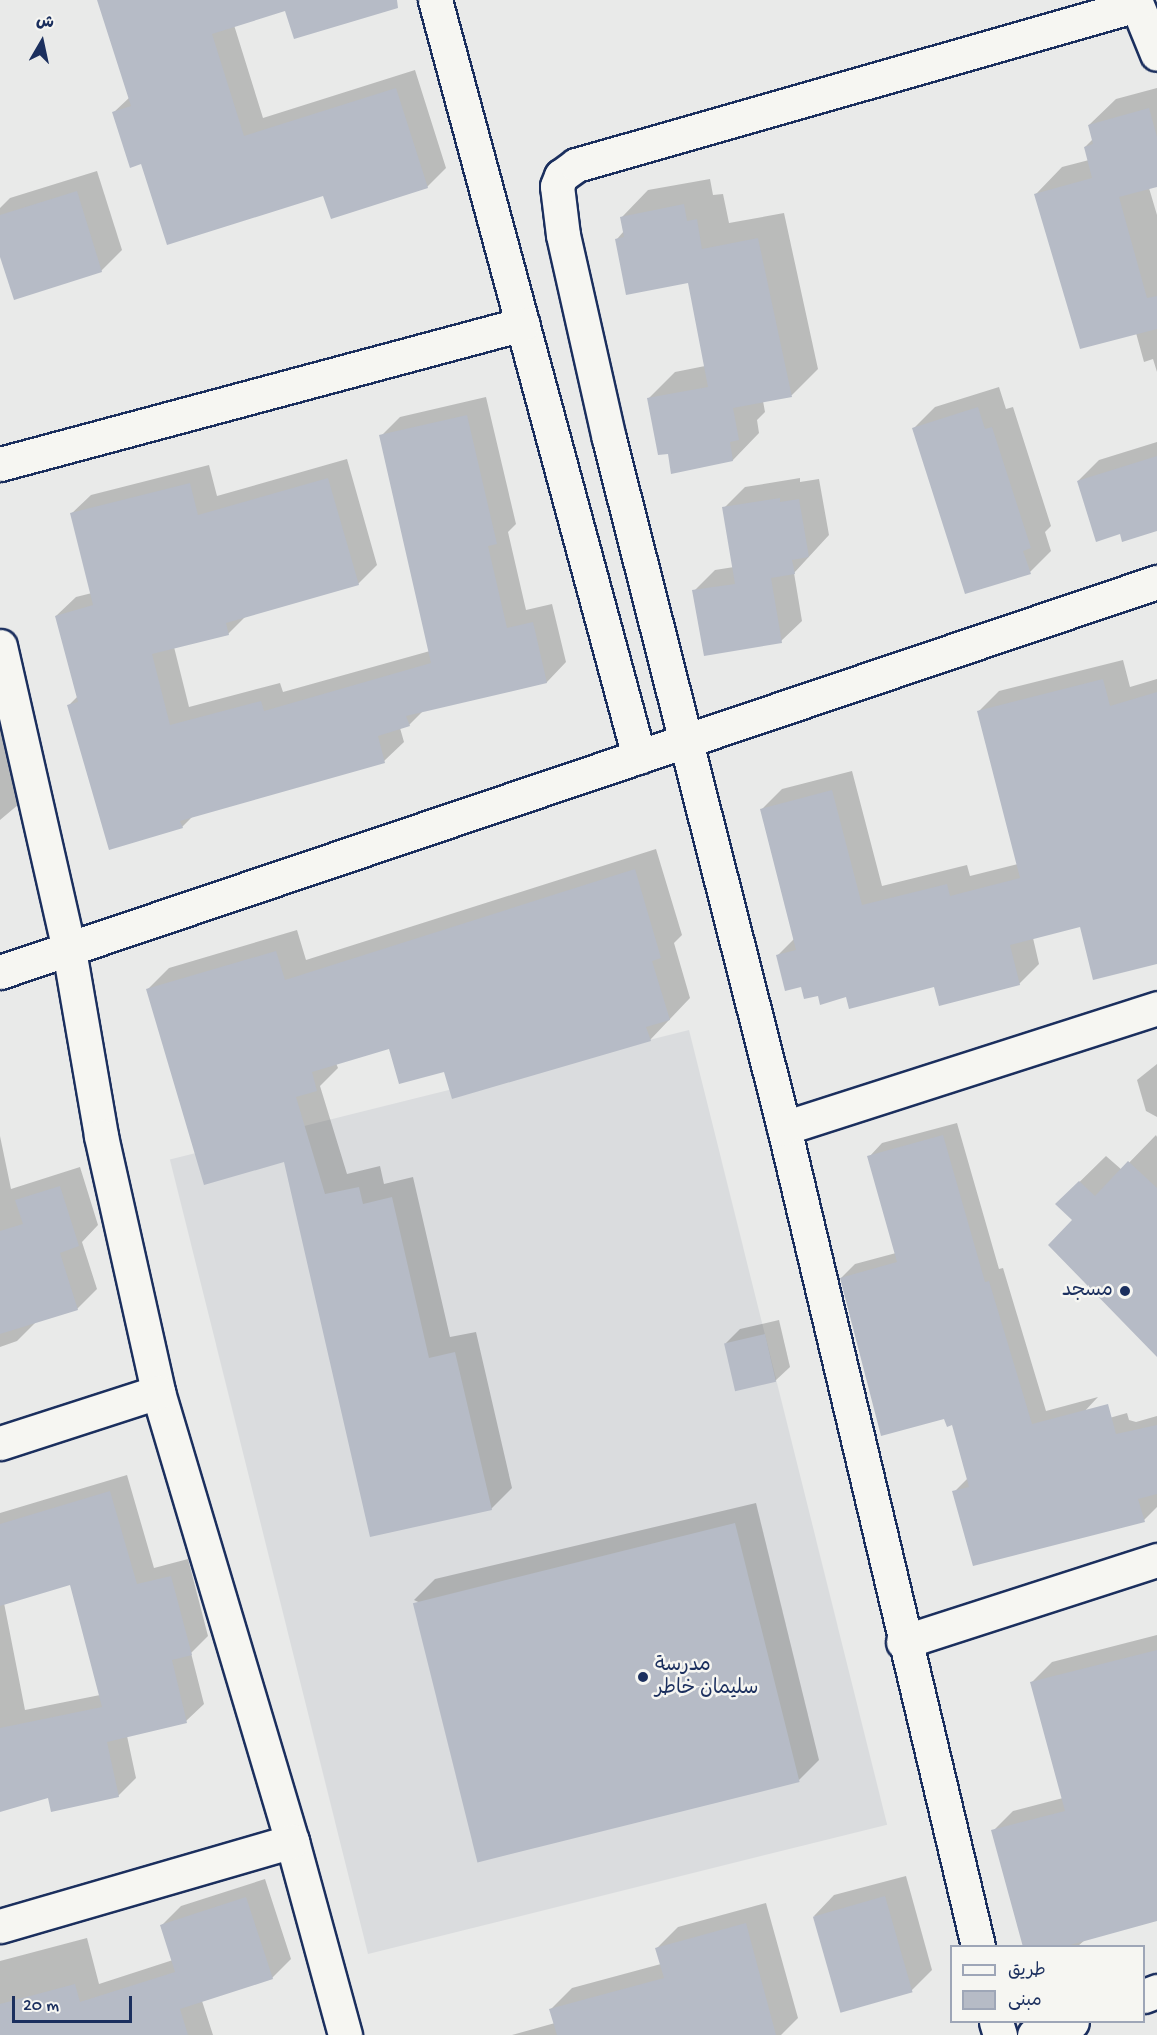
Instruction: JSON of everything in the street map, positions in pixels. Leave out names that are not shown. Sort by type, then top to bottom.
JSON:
[{"type":"street","points":[[435,0],[639,757]]},
{"type":"street","points":[[978,1945],[903,1642],[783,1128],[609,439],[556,200],[561,176],[576,165],[1136,2],[1157,54]]},
{"type":"street","points":[[0,464],[523,324]]},
{"type":"street","points":[[0,972],[1157,582]]},
{"type":"street","points":[[0,646],[69,950],[101,1136],[159,1392],[292,1841],[345,2035]]},
{"type":"street","points":[[783,1128],[1157,1008]]},
{"type":"street","points":[[0,1443],[159,1392]]},
{"type":"street","points":[[903,1642],[1157,1560]]},
{"type":"street","points":[[0,1926],[292,1841]]},
{"type":"street","points":[[1034,2035],[1069,2023]]},
{"type":"shaded area","points":[[689,1030],[887,1825],[368,1954],[170,1159]]},
{"type":"building","points":[[97,0],[397,0],[398,8],[294,39],[285,11],[212,34],[244,136],[396,88],[428,188],[331,219],[323,196],[167,245],[141,164],[130,168],[112,112],[131,106]]},
{"type":"building","points":[[1149,108],[1157,137],[1157,187],[1119,197],[1147,298],[1157,296],[1157,329],[1080,349],[1034,194],[1092,178],[1084,147],[1093,144],[1088,125]]},
{"type":"building","points":[[77,191],[102,272],[14,300],[0,257],[0,215]]},
{"type":"building","points":[[684,204],[687,221],[697,219],[702,249],[758,238],[792,397],[733,408],[739,440],[730,442],[733,461],[671,474],[668,454],[658,455],[647,398],[708,387],[688,283],[626,295],[615,239],[624,237],[620,217]]},
{"type":"building","points":[[978,407],[985,429],[992,427],[1031,548],[1023,551],[1031,574],[965,594],[912,428]]},
{"type":"building","points":[[467,415],[497,544],[488,546],[507,628],[533,622],[547,683],[406,716],[410,726],[378,736],[385,763],[180,821],[183,828],[109,850],[67,705],[78,702],[55,616],[93,605],[70,513],[190,483],[198,515],[328,478],[359,585],[226,623],[229,635],[152,654],[170,725],[261,701],[264,711],[431,663],[379,435]]},
{"type":"building","points":[[1157,456],[1157,531],[1122,542],[1120,534],[1096,542],[1077,481]]},
{"type":"building","points":[[780,498],[780,502],[799,499],[809,557],[792,560],[795,574],[771,578],[782,643],[704,656],[692,590],[735,584],[722,507]]},
{"type":"building","points":[[1103,679],[1110,706],[1157,692],[1157,964],[1093,980],[1080,927],[1010,945],[1020,985],[939,1006],[934,987],[849,1009],[846,997],[820,1005],[818,996],[804,999],[801,987],[785,991],[776,955],[796,950],[760,809],[832,790],[862,905],[947,884],[950,896],[1020,878],[977,711]]},
{"type":"building","points":[[635,869],[661,958],[652,961],[670,1020],[646,1027],[651,1041],[452,1099],[444,1072],[399,1084],[389,1049],[312,1072],[317,1091],[296,1097],[325,1194],[359,1187],[363,1204],[392,1197],[429,1358],[455,1352],[492,1510],[370,1537],[284,1162],[204,1185],[146,989],[276,951],[285,980]]},
{"type":"building","points":[[943,1135],[985,1282],[989,1281],[1032,1424],[1108,1404],[1116,1434],[1157,1425],[1157,1494],[1138,1499],[1145,1522],[973,1566],[952,1491],[969,1487],[952,1425],[947,1427],[944,1419],[881,1436],[840,1278],[897,1262],[867,1156]]},
{"type":"building","name":"مسجد","points":[[1128,1161],[1157,1188],[1157,1357],[1048,1245],[1072,1220],[1055,1204],[1079,1181],[1095,1196]]},
{"type":"building","points":[[60,1186],[79,1246],[60,1253],[78,1310],[0,1334],[0,1231],[23,1224],[15,1200]]},
{"type":"building","points":[[765,1334],[776,1382],[735,1391],[724,1343]]},
{"type":"building","points":[[110,1491],[137,1584],[171,1576],[192,1655],[172,1660],[187,1723],[107,1742],[119,1797],[51,1812],[48,1798],[0,1812],[0,1728],[102,1707],[70,1585],[0,1606],[0,1524]]},
{"type":"building","points":[[735,1523],[800,1782],[477,1862],[413,1603]]},
{"type":"building","points":[[1157,1650],[1157,1921],[1070,1945],[1022,1945],[991,1830],[1065,1811],[1030,1682]]},
{"type":"building","points":[[885,1896],[913,1992],[840,2013],[813,1917]]},
{"type":"building","points":[[246,1897],[273,1979],[180,2009],[188,2035],[0,2035],[0,2004],[75,1984],[80,2002],[175,1972],[160,1925]]},
{"type":"building","points":[[746,1923],[776,2035],[557,2035],[549,2009],[664,1978],[655,1948]]},
{"type":"place","name":"مسجد","points":[[1125,1291]]},
{"type":"place","name":"مدرسة سليمان خاطر","points":[[643,1677]]}]
